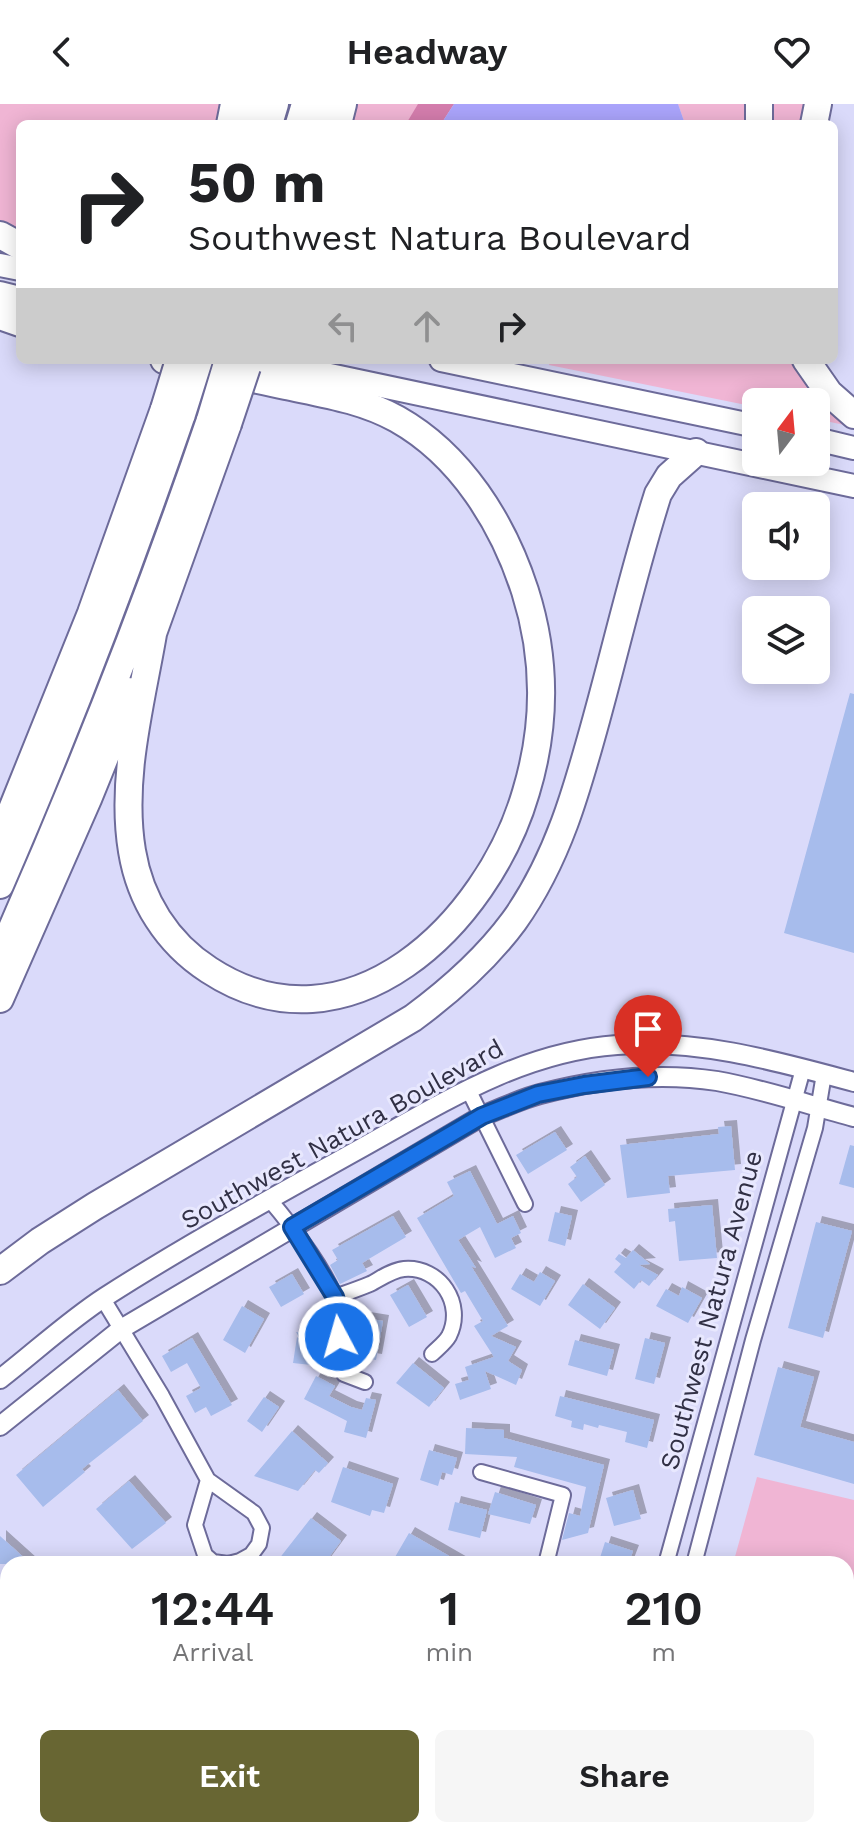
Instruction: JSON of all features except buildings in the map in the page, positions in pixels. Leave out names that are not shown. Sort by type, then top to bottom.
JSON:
[{"type":"highway","points":[[0,885],[113,609],[173,412],[179,364]]},
{"type":"highway","points":[[153,634],[130,772],[129,828],[134,864],[142,888],[152,911],[172,939],[195,961],[221,978],[254,991],[299,999],[330,997],[363,988],[416,957],[448,927],[490,873],[511,833],[529,781],[539,734],[541,676],[530,608],[514,562],[496,524],[464,476],[436,447],[398,419],[355,401],[183,364]]},
{"type":"highway","points":[[0,839],[173,412],[197,364]]},
{"type":"highway","points":[[0,955],[246,364]]},
{"type":"highway","points":[[809,364],[829,393],[854,415]]},
{"type":"highway","points":[[0,999],[88,799],[153,634],[219,422]]},
{"type":"highway","points":[[0,1271],[85,1211],[413,1018],[452,988],[485,956],[525,904],[559,840],[585,760],[658,494],[669,476],[696,452]]},
{"type":"main road","points":[[262,364],[854,486]]},
{"type":"main road","points":[[460,364],[742,423]]},
{"type":"main road","points":[[830,442],[854,448]]},
{"type":"street","name":"Southwest Natura Boulevard","points":[[0,1379],[103,1299],[269,1199],[468,1089],[517,1066],[573,1051],[656,1043],[698,1045],[854,1082]]},
{"type":"street","name":"Southwest Natura Avenue","points":[[668,1556],[803,1069]]},
{"type":"street","name":"Southwest Natura Avenue","points":[[696,1556],[819,1107],[824,1074]]},
{"type":"street","name":"Southwest Natura Boulevard","points":[[0,1426],[121,1329],[482,1116],[538,1094],[648,1077],[719,1082],[854,1117]]},
{"type":"street","points":[[468,1089],[525,1204]]},
{"type":"street","points":[[767,1198],[792,1206]]},
{"type":"street","points":[[269,1199],[292,1227],[335,1297],[341,1316],[337,1358],[344,1374],[365,1382]]},
{"type":"street","points":[[335,1297],[400,1269],[431,1274],[446,1287],[453,1304],[453,1326],[447,1340],[432,1354]]},
{"type":"street","points":[[103,1299],[208,1480],[254,1513],[262,1528],[259,1544],[249,1556]]},
{"type":"street","points":[[481,1472],[563,1495],[548,1556]]},
{"type":"street","points":[[206,1556],[195,1525],[208,1480]]},
{"type":"shaded area","points":[[0,104],[223,104],[219,120],[16,120],[16,230],[0,220]]},
{"type":"shaded area","points":[[357,104],[454,104],[444,120],[353,120]]},
{"type":"shaded area","points":[[418,104],[454,104],[444,120],[408,120]]},
{"type":"shaded area","points":[[454,104],[678,104],[684,120],[444,120]]},
{"type":"shaded area","points":[[678,104],[747,104],[749,120],[684,120]]},
{"type":"shaded area","points":[[771,104],[811,104],[808,120],[770,120]]},
{"type":"shaded area","points":[[549,364],[800,364],[821,388],[742,388],[742,404]]},
{"type":"shaded area","points":[[830,399],[854,427],[830,422]]},
{"type":"shaded area","points":[[757,1477],[854,1500],[854,1556],[735,1556]]},
{"type":"route","points":[[339,1337],[341,1316],[335,1297],[292,1227],[482,1116],[538,1094],[648,1077]]}]
